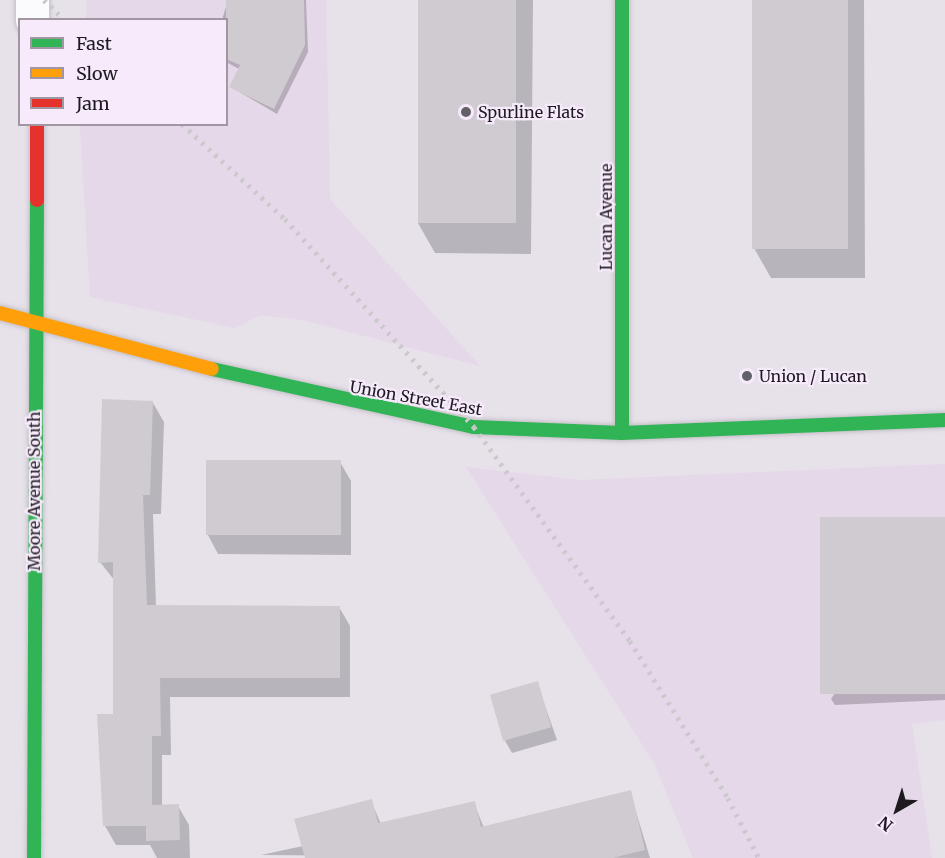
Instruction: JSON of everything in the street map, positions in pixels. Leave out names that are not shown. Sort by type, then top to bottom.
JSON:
[{"type":"street","points":[[32,0],[32,18]]},
{"type":"street","name":"Lucan Avenue","points":[[622,0],[622,433]]},
{"type":"street","name":"Moore Avenue South","points":[[34,858],[33,321],[37,126]]},
{"type":"street","name":"Union Street East","points":[[0,313],[312,395],[474,428],[622,433],[945,420]]},
{"type":"shaded area","points":[[87,0],[326,0],[330,199],[480,366],[303,320],[260,315],[235,328],[90,297],[80,126],[228,126],[228,18],[86,18]]},
{"type":"shaded area","points":[[945,464],[945,720],[912,724],[932,858],[693,858],[654,763],[466,467],[580,480]]},
{"type":"building","points":[[226,0],[304,0],[305,45],[274,109],[229,87],[240,65],[228,60],[228,18],[226,18]]},
{"type":"building","name":"Spurline Flats","points":[[418,0],[516,0],[516,223],[418,223]]},
{"type":"building","points":[[752,0],[848,0],[848,249],[752,249]]},
{"type":"building","points":[[102,399],[153,401],[150,495],[143,495],[147,605],[340,606],[340,678],[160,678],[161,736],[152,736],[152,805],[179,804],[180,840],[146,841],[146,826],[103,826],[97,714],[113,714],[113,562],[98,563]]},
{"type":"building","points":[[206,460],[341,460],[341,535],[206,535]]},
{"type":"building","points":[[820,517],[945,517],[945,694],[820,694]]},
{"type":"building","points":[[538,681],[551,727],[503,741],[490,695]]},
{"type":"building","points":[[631,790],[645,850],[612,858],[305,858],[294,819],[372,799],[378,823],[475,801],[481,827]]},
{"type":"railway","points":[[44,0],[63,18]]},
{"type":"railway","points":[[184,126],[285,219],[474,427],[630,641],[728,798],[759,858]]},
{"type":"traffic: fast","points":[[622,0],[622,433]]},
{"type":"traffic: fast","points":[[34,858],[37,200]]},
{"type":"traffic: fast","points":[[212,369],[474,427],[622,433],[945,420]]},
{"type":"traffic: slow","points":[[0,313],[212,369]]},
{"type":"traffic: jam","points":[[37,126],[37,200]]},
{"type":"place","name":"Spurline Flats","points":[[466,112]]},
{"type":"place","name":"Union / Lucan","points":[[747,376]]}]
